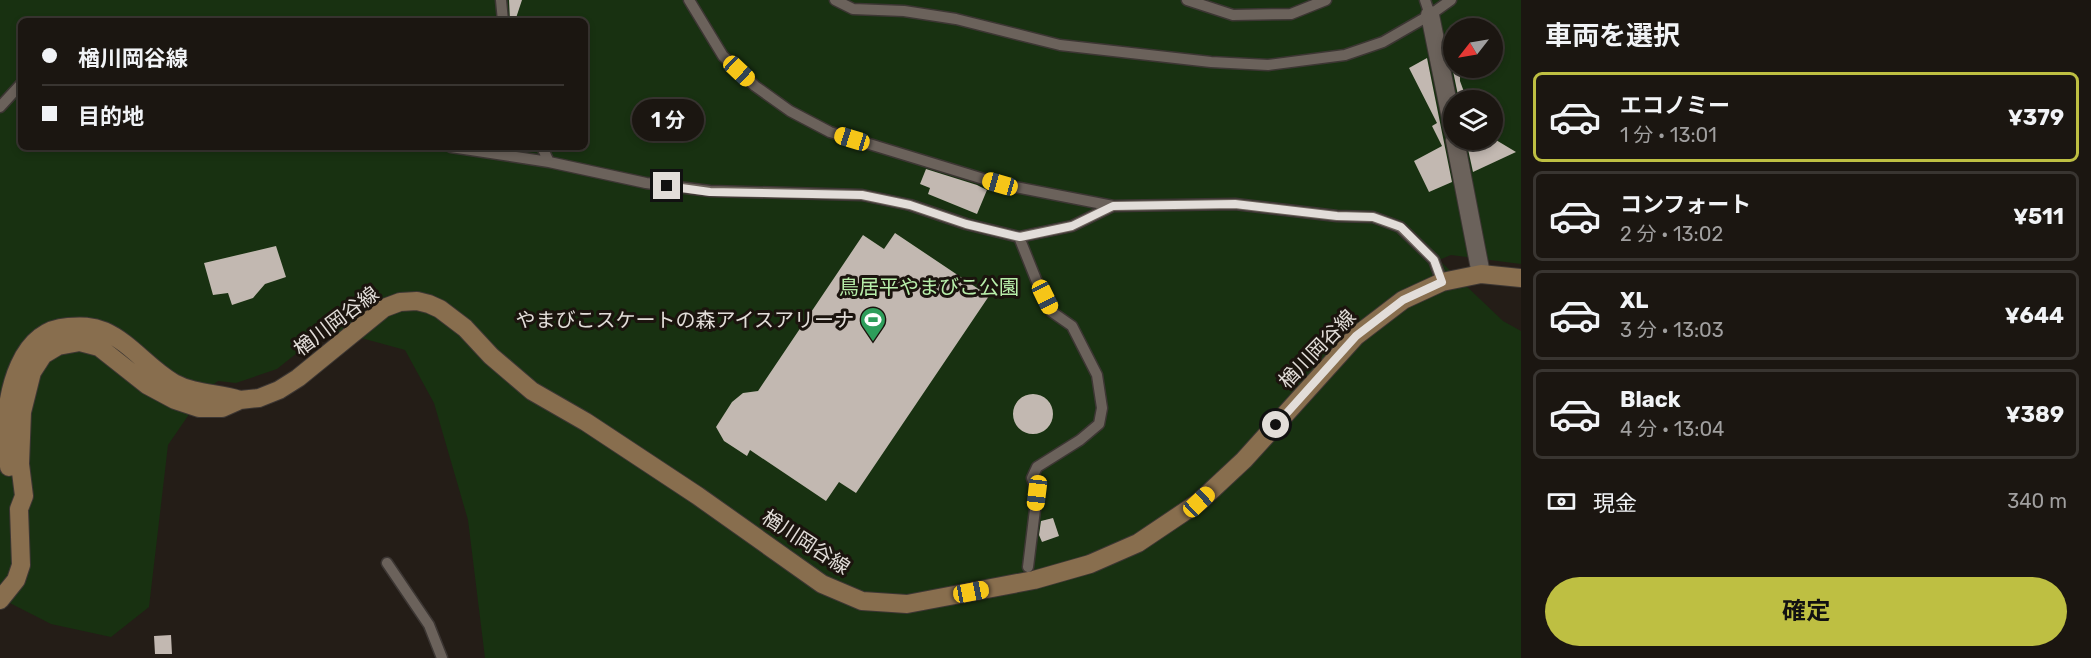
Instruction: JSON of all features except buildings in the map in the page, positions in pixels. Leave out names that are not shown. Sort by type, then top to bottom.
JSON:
[{"type":"main road","name":"楢川岡谷線","points":[[0,600],[16,580],[21,565],[19,509],[11,499],[6,430],[12,386],[18,366],[27,351],[49,332],[63,327],[90,326],[106,332],[172,382],[185,388],[223,394],[240,400],[259,398],[279,390],[298,378],[384,308],[400,302],[417,301],[429,304],[440,309],[465,328],[491,356],[531,392],[586,422],[822,584],[862,601],[907,604],[1034,580],[1090,564],[1138,543],[1199,502],[1244,460],[1356,336],[1403,300],[1442,282],[1481,274],[1521,278]]},
{"type":"street","points":[[1427,8],[1445,90]]},
{"type":"street","points":[[1457,150],[1481,274]]},
{"type":"lane","points":[[501,0],[503,18]]},
{"type":"lane","points":[[689,0],[694,12],[723,56],[755,86],[790,111],[830,132],[1000,184],[1113,206],[1235,204],[1337,216],[1373,217],[1401,227],[1434,260],[1442,282]]},
{"type":"lane","points":[[836,0],[853,9],[904,11],[956,19],[1060,45],[1211,62],[1268,65],[1345,55],[1383,42],[1427,8],[1451,0]]},
{"type":"lane","points":[[1187,0],[1233,15],[1291,15],[1326,0]]},
{"type":"lane","points":[[0,107],[18,87]]},
{"type":"lane","points":[[471,150],[549,162],[646,183],[710,192],[862,195],[910,205],[966,224],[1020,237],[1072,226],[1113,206]]},
{"type":"lane","points":[[543,150],[549,162]]},
{"type":"lane","points":[[1020,237],[1037,282],[1052,312],[1072,326],[1097,375],[1102,408],[1099,424],[1080,440],[1037,467],[1032,478],[1037,493],[1028,567]]},
{"type":"lane","points":[[387,563],[429,625],[442,658]]},
{"type":"green space","name":"鳥居平やまびこ公園","points":[[0,0],[1521,0],[1521,264],[1451,255],[1439,260],[1503,321],[1521,331],[1521,658],[485,658],[468,520],[434,403],[405,350],[343,333],[317,337],[277,369],[236,383],[218,381],[205,391],[168,445],[149,607],[111,637],[51,624],[0,598]]},
{"type":"place","name":"やまびこスケートの森アイスアリーナ","points":[[873,343]]},
{"type":"route","points":[[667,186],[710,192],[862,195],[910,205],[966,224],[1020,237],[1072,226],[1113,206],[1235,204],[1337,216],[1373,217],[1401,227],[1434,260],[1442,282],[1403,300],[1356,336],[1276,425]]}]
